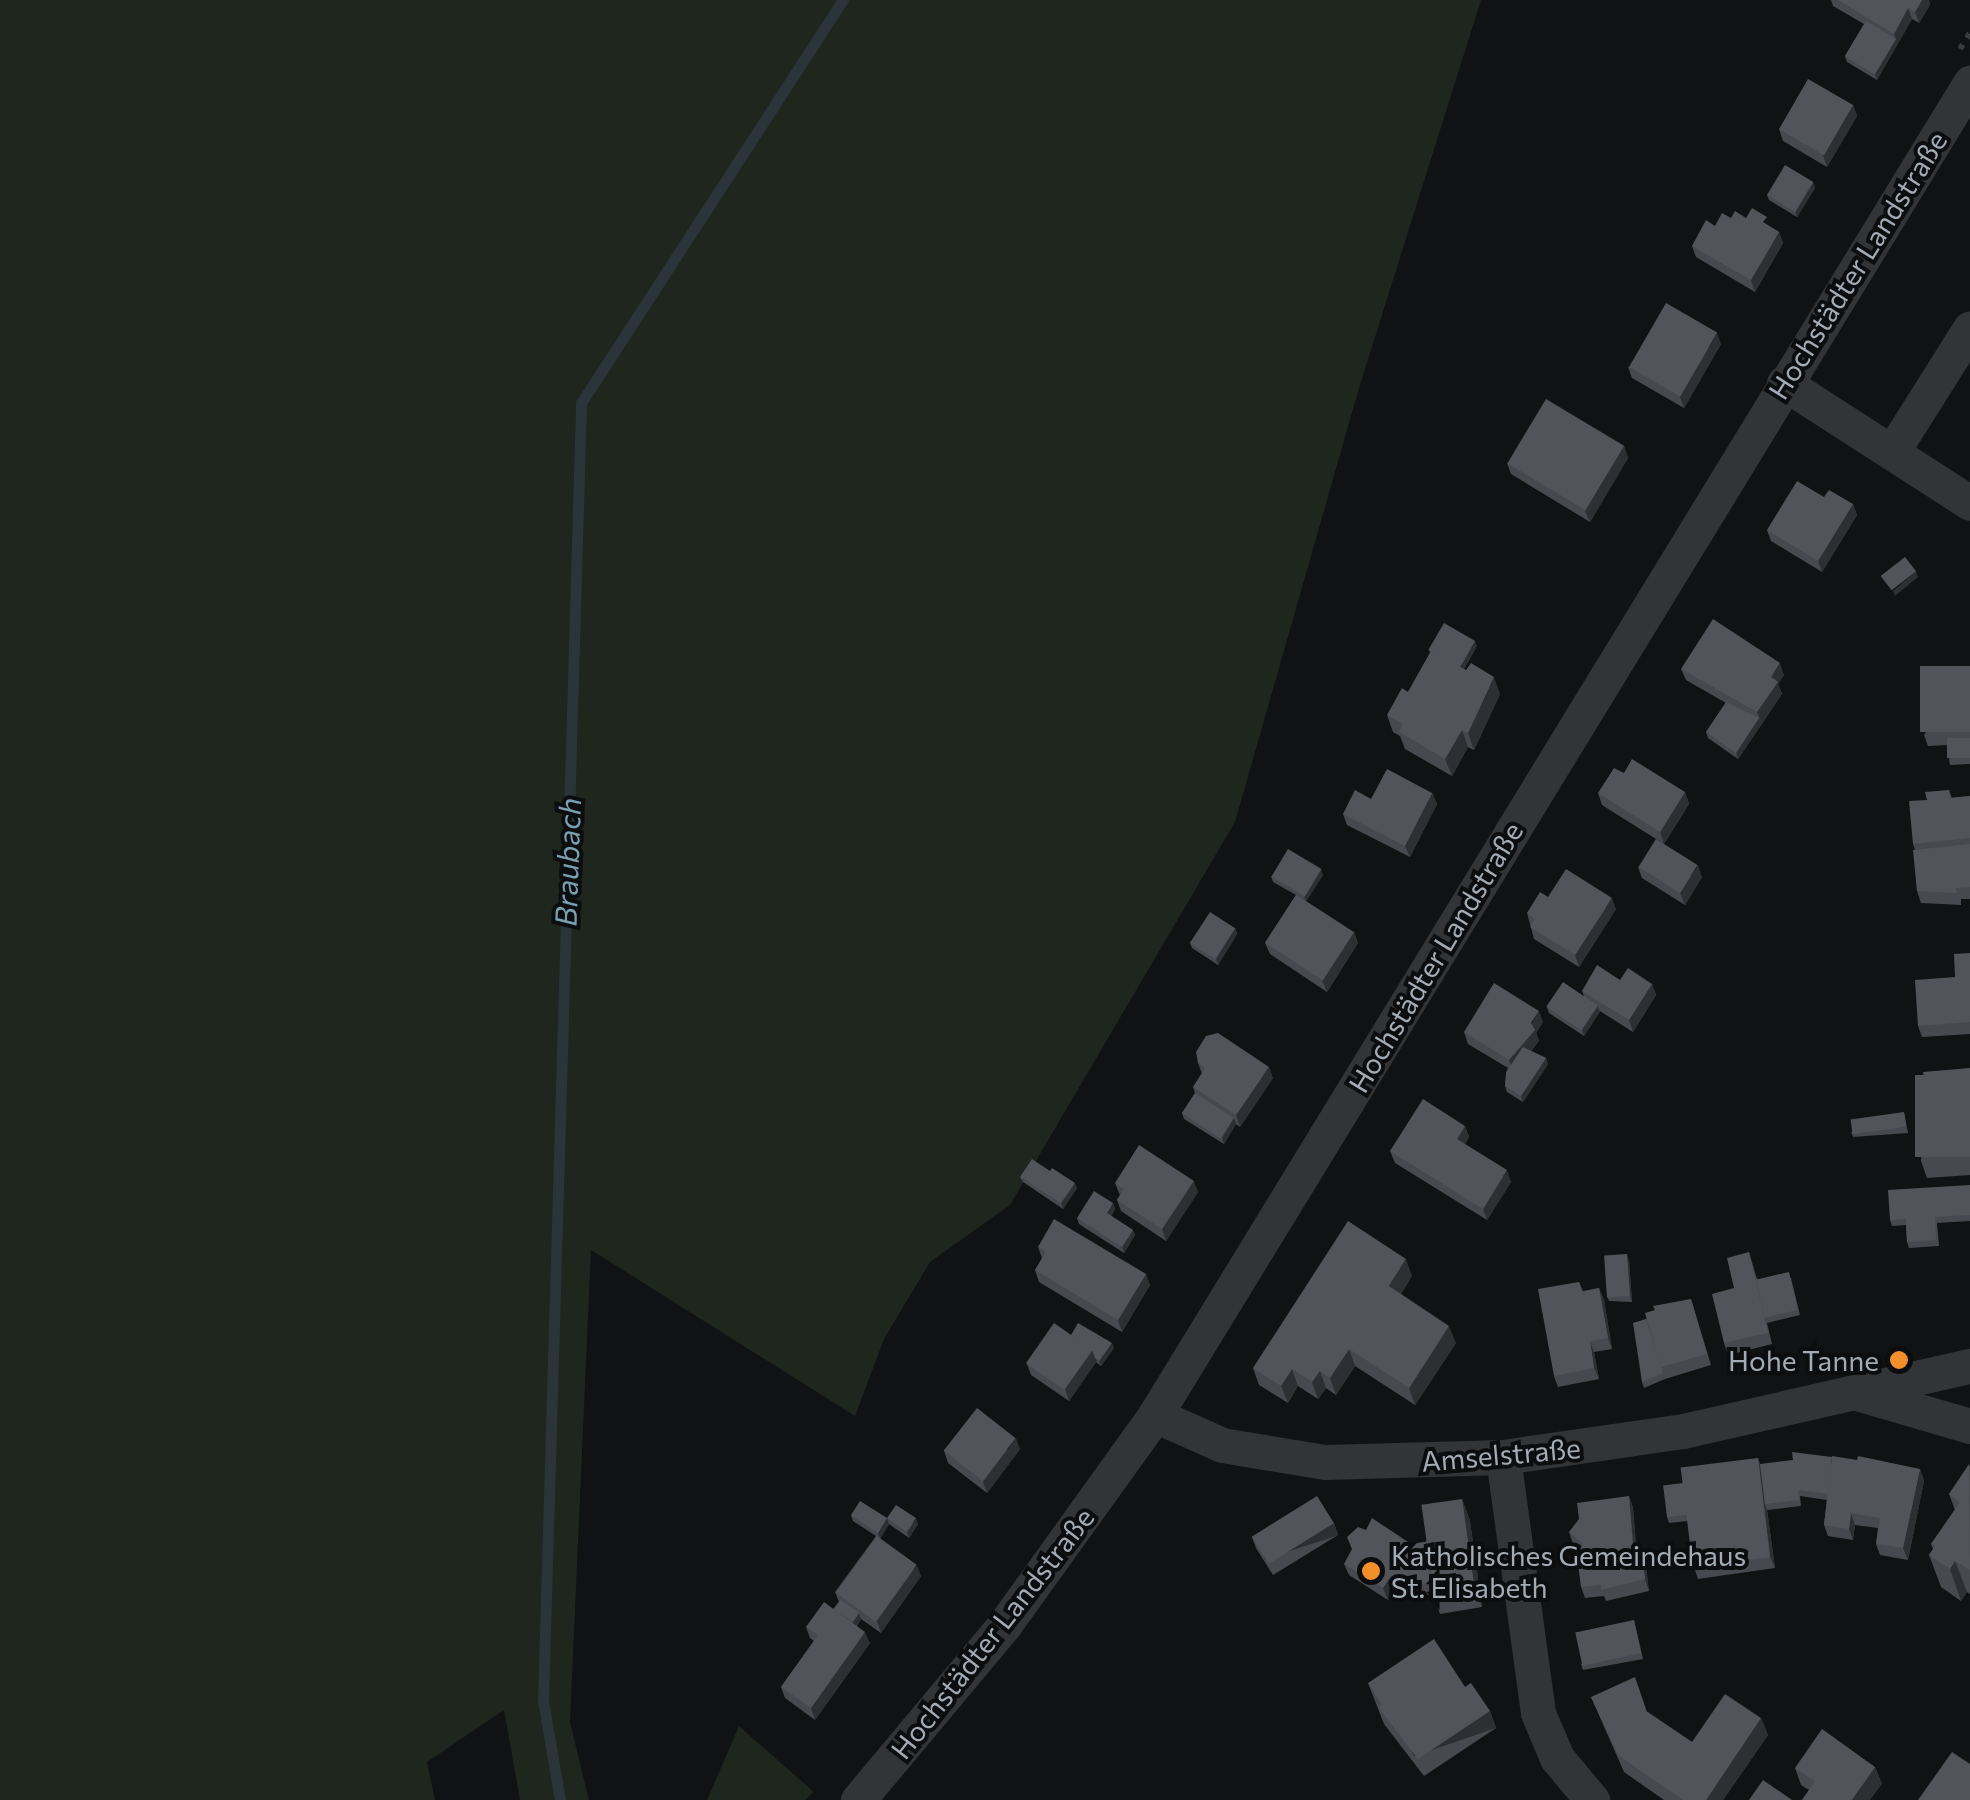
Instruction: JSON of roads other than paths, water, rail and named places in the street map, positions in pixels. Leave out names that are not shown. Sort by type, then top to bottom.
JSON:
[{"type":"street","name":"Hochstädter Landstraße","points":[[858,1800],[1005,1624],[1155,1415],[1970,82]]},
{"type":"street","points":[[1892,452],[1970,328]]},
{"type":"street","points":[[1784,383],[1970,503]]},
{"type":"street","name":"Amselstraße","points":[[1155,1415],[1222,1446],[1325,1462],[1504,1457],[1683,1431],[1970,1366]]},
{"type":"street","name":"Amselstraße","points":[[1849,1392],[1970,1426]]},
{"type":"street","points":[[1504,1457],[1538,1713],[1557,1758],[1592,1800]]},
{"type":"waterway","name":"Braubach","points":[[560,1800],[543,1701],[581,403],[843,0]]},
{"type":"place","name":"Hohe Tanne","points":[[1899,1360]]},
{"type":"place","name":"Katholisches Gemeindehaus St. Elisabeth","points":[[1371,1571]]}]
